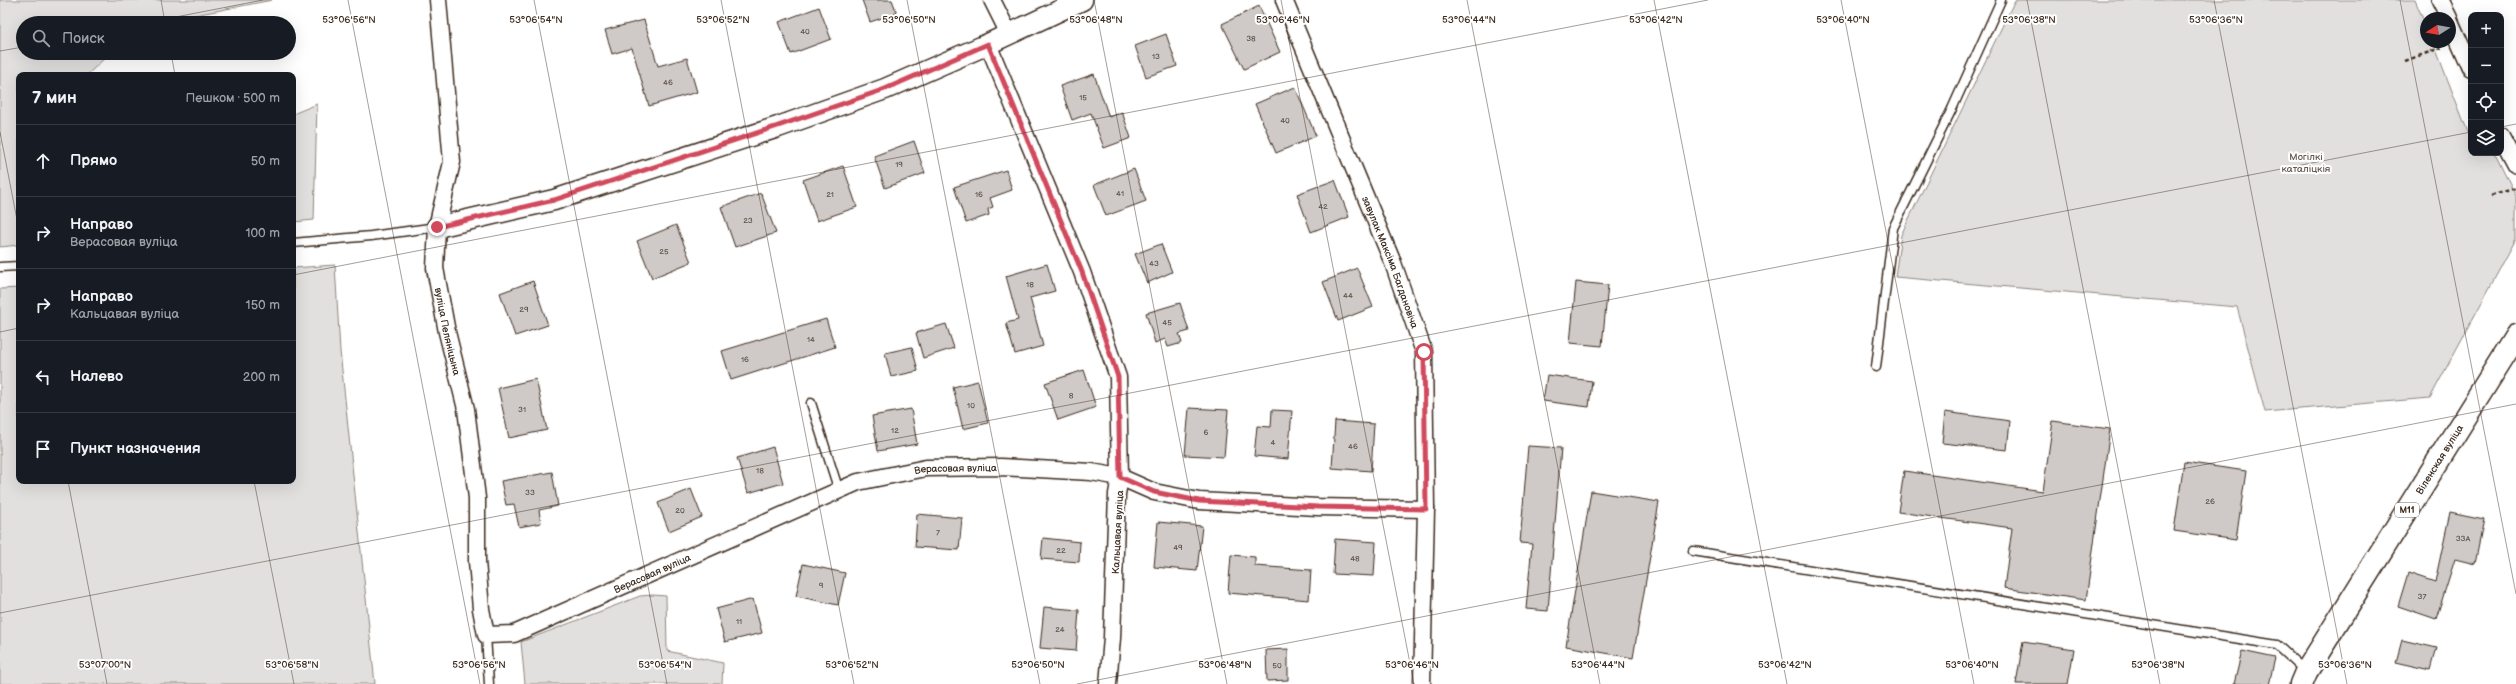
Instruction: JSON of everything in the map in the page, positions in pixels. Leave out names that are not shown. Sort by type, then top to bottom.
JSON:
[{"type":"highway","name":"Віленская вуліца","points":[[2303,678],[2516,336]]},
{"type":"street","name":"вуліца Пеляніцына","points":[[438,0],[452,162],[437,227],[435,268],[447,332],[466,409],[478,498],[477,561],[480,609],[486,635]]},
{"type":"street","points":[[992,0],[1009,34]]},
{"type":"street","points":[[437,227],[554,200],[885,89],[988,44],[1082,0]]},
{"type":"street","name":"завулак Максіма Багдановіча","points":[[1284,0],[1392,263],[1424,352],[1426,509],[1422,684]]},
{"type":"street","points":[[2440,0],[2446,12]]},
{"type":"street","points":[[2456,33],[2468,61]]},
{"type":"street","name":"Кальцавая вуліца","points":[[988,44],[1082,272],[1118,377],[1120,477],[1117,494],[1112,638],[1108,684]]},
{"type":"street","points":[[2504,142],[2516,164]]},
{"type":"street","name":"Верасовая вуліца","points":[[486,635],[514,634],[858,482],[926,468],[1000,467],[1091,472],[1120,477],[1154,492],[1199,501],[1318,507],[1426,509]]},
{"type":"lane","points":[[1876,367],[1893,228],[1952,109],[2001,0]]},
{"type":"lane","points":[[296,243],[371,236],[437,227]]},
{"type":"lane","points":[[0,267],[16,266]]},
{"type":"lane","points":[[811,403],[839,491]]},
{"type":"lane","points":[[1693,551],[2277,645],[2303,678]]},
{"type":"lane","points":[[486,635],[489,684]]},
{"type":"path","points":[[2404,62],[2460,41]]},
{"type":"path","points":[[2491,196],[2516,188]]},
{"type":"green space","points":[[0,0],[272,0],[190,16],[16,16],[16,60],[103,60],[90,72],[16,72],[16,245],[0,247]]},
{"type":"green space","name":"Могілкі каталіцкія","points":[[2015,0],[2415,0],[2420,12],[2420,48],[2435,48],[2468,132],[2468,156],[2496,156],[2516,196],[2516,239],[2430,398],[2265,412],[2237,307],[1895,277],[1901,235]]},
{"type":"green space","points":[[317,104],[314,220],[296,222],[296,113]]},
{"type":"green space","points":[[335,265],[340,351],[375,684],[0,684],[0,289],[16,288],[16,484],[296,484],[296,268]]},
{"type":"green space","points":[[640,596],[666,596],[667,651],[723,663],[722,684],[525,684],[521,642]]},
{"type":"building","points":[[862,0],[892,0],[897,13],[870,22]]},
{"type":"building","points":[[1259,6],[1280,52],[1244,69],[1222,24]]},
{"type":"building","points":[[819,7],[831,39],[791,54],[779,22]]},
{"type":"building","points":[[644,20],[658,66],[687,58],[697,92],[649,106],[632,48],[612,54],[605,30]]},
{"type":"building","points":[[1166,34],[1177,66],[1146,77],[1135,46]]},
{"type":"building","points":[[1094,74],[1109,117],[1122,112],[1131,138],[1104,148],[1091,113],[1072,120],[1060,86]]},
{"type":"building","points":[[1295,87],[1316,136],[1276,153],[1255,104]]},
{"type":"building","points":[[914,141],[925,173],[885,188],[874,156]]},
{"type":"building","points":[[843,166],[857,207],[817,221],[803,180]]},
{"type":"building","points":[[1134,169],[1146,201],[1106,216],[1094,185]]},
{"type":"building","points":[[1006,170],[1012,190],[990,198],[993,207],[988,209],[989,215],[966,223],[954,187]]},
{"type":"building","points":[[1335,180],[1349,217],[1311,232],[1297,194]]},
{"type":"building","points":[[761,193],[776,233],[735,247],[721,207]]},
{"type":"building","points":[[676,225],[691,262],[652,278],[637,241]]},
{"type":"building","points":[[1161,244],[1172,272],[1147,283],[1135,254]]},
{"type":"building","points":[[1047,264],[1055,291],[1030,298],[1043,346],[1015,354],[1006,323],[1018,320],[1006,276]]},
{"type":"building","points":[[1357,268],[1373,307],[1338,321],[1323,282]]},
{"type":"building","points":[[533,281],[548,325],[515,336],[500,293]]},
{"type":"building","points":[[1576,282],[1608,285],[1602,346],[1570,343]]},
{"type":"building","points":[[1180,303],[1189,331],[1179,334],[1182,343],[1168,347],[1165,339],[1155,343],[1146,313]]},
{"type":"building","points":[[826,319],[835,347],[731,380],[722,351]]},
{"type":"building","points":[[946,324],[954,348],[923,358],[916,333]]},
{"type":"building","points":[[912,347],[918,371],[891,377],[885,353]]},
{"type":"building","points":[[1084,370],[1096,407],[1058,420],[1045,383]]},
{"type":"building","points":[[1547,375],[1592,381],[1589,407],[1543,401]]},
{"type":"building","points":[[536,379],[547,430],[509,438],[498,388]]},
{"type":"building","points":[[978,381],[988,423],[963,429],[953,387]]},
{"type":"building","points":[[1189,408],[1228,410],[1224,457],[1185,455]]},
{"type":"building","points":[[911,409],[917,444],[878,451],[872,416]]},
{"type":"building","points":[[1272,410],[1292,411],[1288,459],[1254,456],[1257,426],[1271,427]]},
{"type":"building","points":[[1945,412],[2010,421],[2007,450],[1942,443]]},
{"type":"building","points":[[1335,421],[1374,424],[1371,471],[1332,468]]},
{"type":"building","points":[[2053,421],[2110,429],[2086,600],[2004,588],[2012,528],[1898,512],[1904,471],[2043,491]]},
{"type":"building","points":[[1528,446],[1561,448],[1548,611],[1526,609],[1532,544],[1520,543]]},
{"type":"building","points":[[773,447],[783,483],[748,493],[737,458]]},
{"type":"building","points":[[2184,462],[2246,471],[2236,540],[2174,531]]},
{"type":"building","points":[[552,472],[558,506],[539,510],[541,523],[519,527],[514,504],[506,505],[501,481]]},
{"type":"building","points":[[691,489],[702,517],[669,531],[658,503]]},
{"type":"building","points":[[1591,491],[1659,502],[1633,658],[1566,646]]},
{"type":"building","points":[[2450,512],[2484,519],[2475,564],[2455,559],[2436,619],[2398,606],[2408,573],[2435,582]]},
{"type":"building","points":[[917,514],[962,518],[959,550],[915,547]]},
{"type":"building","points":[[1158,522],[1202,526],[1197,571],[1154,567]]},
{"type":"building","points":[[1043,538],[1080,542],[1079,562],[1041,559]]},
{"type":"building","points":[[1335,539],[1376,542],[1374,576],[1333,574]]},
{"type":"building","points":[[1231,555],[1255,557],[1255,566],[1311,570],[1309,600],[1228,593]]},
{"type":"building","points":[[803,564],[845,573],[838,605],[796,596]]},
{"type":"building","points":[[753,599],[762,633],[725,642],[716,609]]},
{"type":"building","points":[[1044,607],[1079,610],[1076,651],[1040,648]]},
{"type":"building","points":[[2402,640],[2437,648],[2431,670],[2396,662]]},
{"type":"building","points":[[2023,641],[2074,649],[2068,684],[2016,684]]},
{"type":"building","points":[[1288,649],[1288,680],[1267,681],[1266,650]]},
{"type":"building","points":[[2242,651],[2275,658],[2269,684],[2234,684]]},
{"type":"route","points":[[437,227],[554,200],[778,126],[885,89],[988,44],[1082,272],[1118,377],[1120,477],[1154,492],[1199,501],[1318,507],[1426,509],[1424,352]]}]
